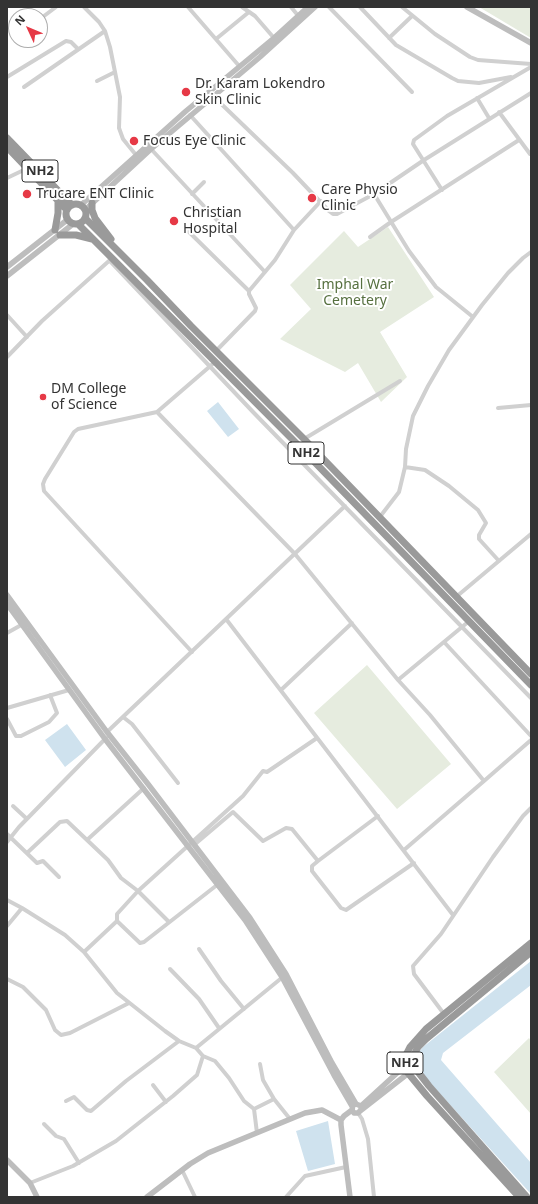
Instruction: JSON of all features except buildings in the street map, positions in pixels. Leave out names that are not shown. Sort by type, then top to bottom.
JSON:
[{"type":"highway","name":"NH2","points":[[7,138],[69,208]]},
{"type":"highway","name":"NH2","points":[[7,147],[58,201],[69,208]]},
{"type":"highway","points":[[58,201],[57,232],[94,239]]},
{"type":"highway","points":[[92,203],[92,210],[95,218],[119,252]]},
{"type":"highway","points":[[69,208],[83,208],[85,218],[73,223],[66,217],[69,208]]},
{"type":"highway","name":"NH2","points":[[85,218],[304,439],[346,485],[380,517],[455,597],[531,674]]},
{"type":"highway","name":"NH2","points":[[73,223],[94,239],[111,260],[212,364],[374,524],[531,685]]},
{"type":"highway","points":[[510,664],[515,658]]},
{"type":"highway","name":"NH2","points":[[519,1197],[431,1101],[409,1069],[406,1055],[410,1047],[426,1028],[531,943]]},
{"type":"highway","name":"NH2","points":[[409,1069],[418,1047],[426,1039],[531,952]]},
{"type":"highway","name":"NH2","points":[[409,1069],[429,1086],[527,1197]]},
{"type":"main road","points":[[83,208],[136,155],[186,111],[230,78],[300,18],[308,7]]},
{"type":"main road","points":[[83,208],[92,203],[151,149],[213,96],[240,67],[274,38],[315,7]]},
{"type":"main road","points":[[468,7],[531,43]]},
{"type":"main road","points":[[7,267],[57,232],[73,223]]},
{"type":"main road","points":[[7,276],[57,232]]},
{"type":"main road","points":[[7,595],[69,690],[107,736],[191,844],[247,919],[284,976],[356,1108]]},
{"type":"main road","points":[[7,604],[25,624],[144,788],[191,844],[217,885],[247,919]]},
{"type":"main road","points":[[350,1197],[341,1120],[344,1116],[409,1069]]},
{"type":"main road","points":[[147,1197],[182,1170],[208,1153],[305,1113],[322,1110],[341,1120]]},
{"type":"main road","points":[[7,1160],[30,1183],[37,1197]]},
{"type":"street","points":[[84,7],[99,22],[105,31],[110,47],[120,97],[119,128],[123,139],[136,155]]},
{"type":"street","points":[[188,7],[240,67]]},
{"type":"street","points":[[242,7],[255,16],[274,38]]},
{"type":"street","points":[[291,7],[300,18]]},
{"type":"street","points":[[329,7],[412,92]]},
{"type":"street","points":[[360,7],[389,38],[404,51],[458,80],[486,82],[515,76]]},
{"type":"street","points":[[402,7],[435,34],[470,57],[478,60],[531,66]]},
{"type":"street","points":[[216,39],[249,12]]},
{"type":"street","points":[[389,38],[412,16]]},
{"type":"street","points":[[24,87],[105,31]]},
{"type":"street","points":[[7,77],[66,41],[71,42],[78,49]]},
{"type":"street","points":[[442,190],[413,144],[414,140],[447,116],[531,66]]},
{"type":"street","points":[[98,81],[115,72]]},
{"type":"street","points":[[213,96],[321,201],[329,211],[333,214],[337,214],[374,194],[489,118],[531,93]]},
{"type":"street","points":[[477,98],[489,118]]},
{"type":"street","points":[[499,112],[530,154]]},
{"type":"street","points":[[190,115],[294,230]]},
{"type":"street","points":[[370,237],[519,140]]},
{"type":"street","points":[[151,149],[265,272]]},
{"type":"street","points":[[7,178],[28,168]]},
{"type":"street","points":[[192,194],[204,182]]},
{"type":"street","points":[[374,194],[409,251],[436,287],[473,317]]},
{"type":"street","points":[[249,291],[275,260],[294,230],[321,201]]},
{"type":"street","points":[[188,231],[249,291],[256,308],[216,351]]},
{"type":"street","points":[[374,524],[399,492],[405,467],[406,448],[413,416],[428,386],[449,350],[473,317],[508,273],[531,252]]},
{"type":"street","points":[[7,357],[54,311],[111,260]]},
{"type":"street","points":[[7,315],[27,337]]},
{"type":"street","points":[[192,652],[58,507],[43,488],[45,479],[76,430],[157,412],[212,364],[345,506],[531,698]]},
{"type":"street","points":[[304,439],[400,381]]},
{"type":"street","points":[[498,408],[531,405]]},
{"type":"street","points":[[157,412],[295,554],[398,680],[430,715],[484,781]]},
{"type":"street","points":[[405,467],[428,472],[449,486],[478,510],[486,523],[479,536],[480,539],[499,561]]},
{"type":"street","points":[[7,842],[9,836],[107,736],[123,717],[345,506]]},
{"type":"street","points":[[455,597],[531,534]]},
{"type":"street","points":[[226,619],[453,915]]},
{"type":"street","points":[[398,680],[468,622]]},
{"type":"street","points":[[281,690],[352,623]]},
{"type":"street","points":[[7,633],[25,624]]},
{"type":"street","points":[[444,642],[531,736]]},
{"type":"street","points":[[7,708],[69,690]]},
{"type":"street","points":[[7,719],[16,736],[21,736],[49,722],[57,713],[50,695]]},
{"type":"street","points":[[123,717],[132,724],[178,783]]},
{"type":"street","points":[[217,885],[144,942],[140,943],[117,921],[117,914],[138,891],[243,796],[263,771],[267,772],[317,738]]},
{"type":"street","points":[[404,850],[531,740]]},
{"type":"street","points":[[87,840],[144,788]]},
{"type":"street","points":[[13,806],[27,819]]},
{"type":"street","points":[[444,1014],[414,974],[413,966],[441,934],[493,856],[523,816],[531,808]]},
{"type":"street","points":[[191,844],[233,812],[264,841],[286,828],[292,829],[318,861]]},
{"type":"street","points":[[378,816],[318,861],[312,866],[312,871],[341,908],[346,910],[414,863]]},
{"type":"street","points":[[27,853],[60,822],[67,821],[108,860],[121,878],[138,891],[169,922]]},
{"type":"street","points":[[9,836],[37,863],[43,861],[59,877]]},
{"type":"street","points":[[7,900],[65,935],[84,952],[117,993],[179,1041],[196,1048],[203,1056],[215,1061],[229,1078],[244,1101],[254,1109],[257,1133]]},
{"type":"street","points":[[7,926],[22,908]]},
{"type":"street","points":[[84,952],[117,921]]},
{"type":"street","points":[[199,949],[221,980],[244,1008]]},
{"type":"street","points":[[170,969],[199,999],[219,1028]]},
{"type":"street","points":[[196,1048],[284,976]]},
{"type":"street","points":[[7,979],[23,987],[46,1010],[55,1030],[61,1035],[70,1033],[129,1003]]},
{"type":"street","points":[[66,1101],[74,1097],[91,1112],[126,1081],[179,1041]]},
{"type":"street","points":[[30,1183],[73,1166],[116,1141],[166,1102],[196,1075],[203,1056]]},
{"type":"street","points":[[260,1064],[263,1080],[274,1099],[290,1119]]},
{"type":"street","points":[[153,1085],[166,1102]]},
{"type":"street","points":[[254,1109],[274,1099]]},
{"type":"street","points":[[356,1108],[362,1119],[368,1138],[374,1197]]},
{"type":"street","points":[[44,1124],[56,1136],[64,1139],[79,1163]]},
{"type":"street","points":[[286,1197],[305,1176],[346,1167]]},
{"type":"street","points":[[182,1170],[196,1197]]},
{"type":"green space","points":[[479,7],[531,7],[531,38]]},
{"type":"green space","name":"Imphal War Cemetery","points":[[388,227],[434,297],[380,332],[407,377],[381,402],[358,363],[345,372],[280,339],[311,309],[290,285],[344,231],[358,247]]},
{"type":"green space","points":[[367,665],[451,764],[397,809],[314,713]]},
{"type":"green space","points":[[529,1038],[531,1041],[531,1114],[494,1072]]},
{"type":"water","points":[[218,402],[239,429],[228,437],[207,411]]},
{"type":"water","points":[[67,724],[86,750],[65,767],[45,740]]},
{"type":"water","points":[[531,961],[531,985],[443,1053],[441,1060],[531,1163],[531,1194],[434,1087],[417,1067],[416,1060],[423,1047]]},
{"type":"water","points":[[328,1121],[335,1164],[308,1171],[296,1131]]},
{"type":"place","name":"Dr. Karam Lokendro Skin Clinic","points":[[186,92]]},
{"type":"place","name":"Focus Eye Clinic","points":[[134,141]]},
{"type":"place","name":"Trucare ENT Clinic","points":[[27,194]]},
{"type":"place","name":"Care Physio Clinic","points":[[312,198]]},
{"type":"place","name":"Christian Hospital","points":[[174,221]]},
{"type":"place","name":"DM College of Science","points":[[43,397]]}]
